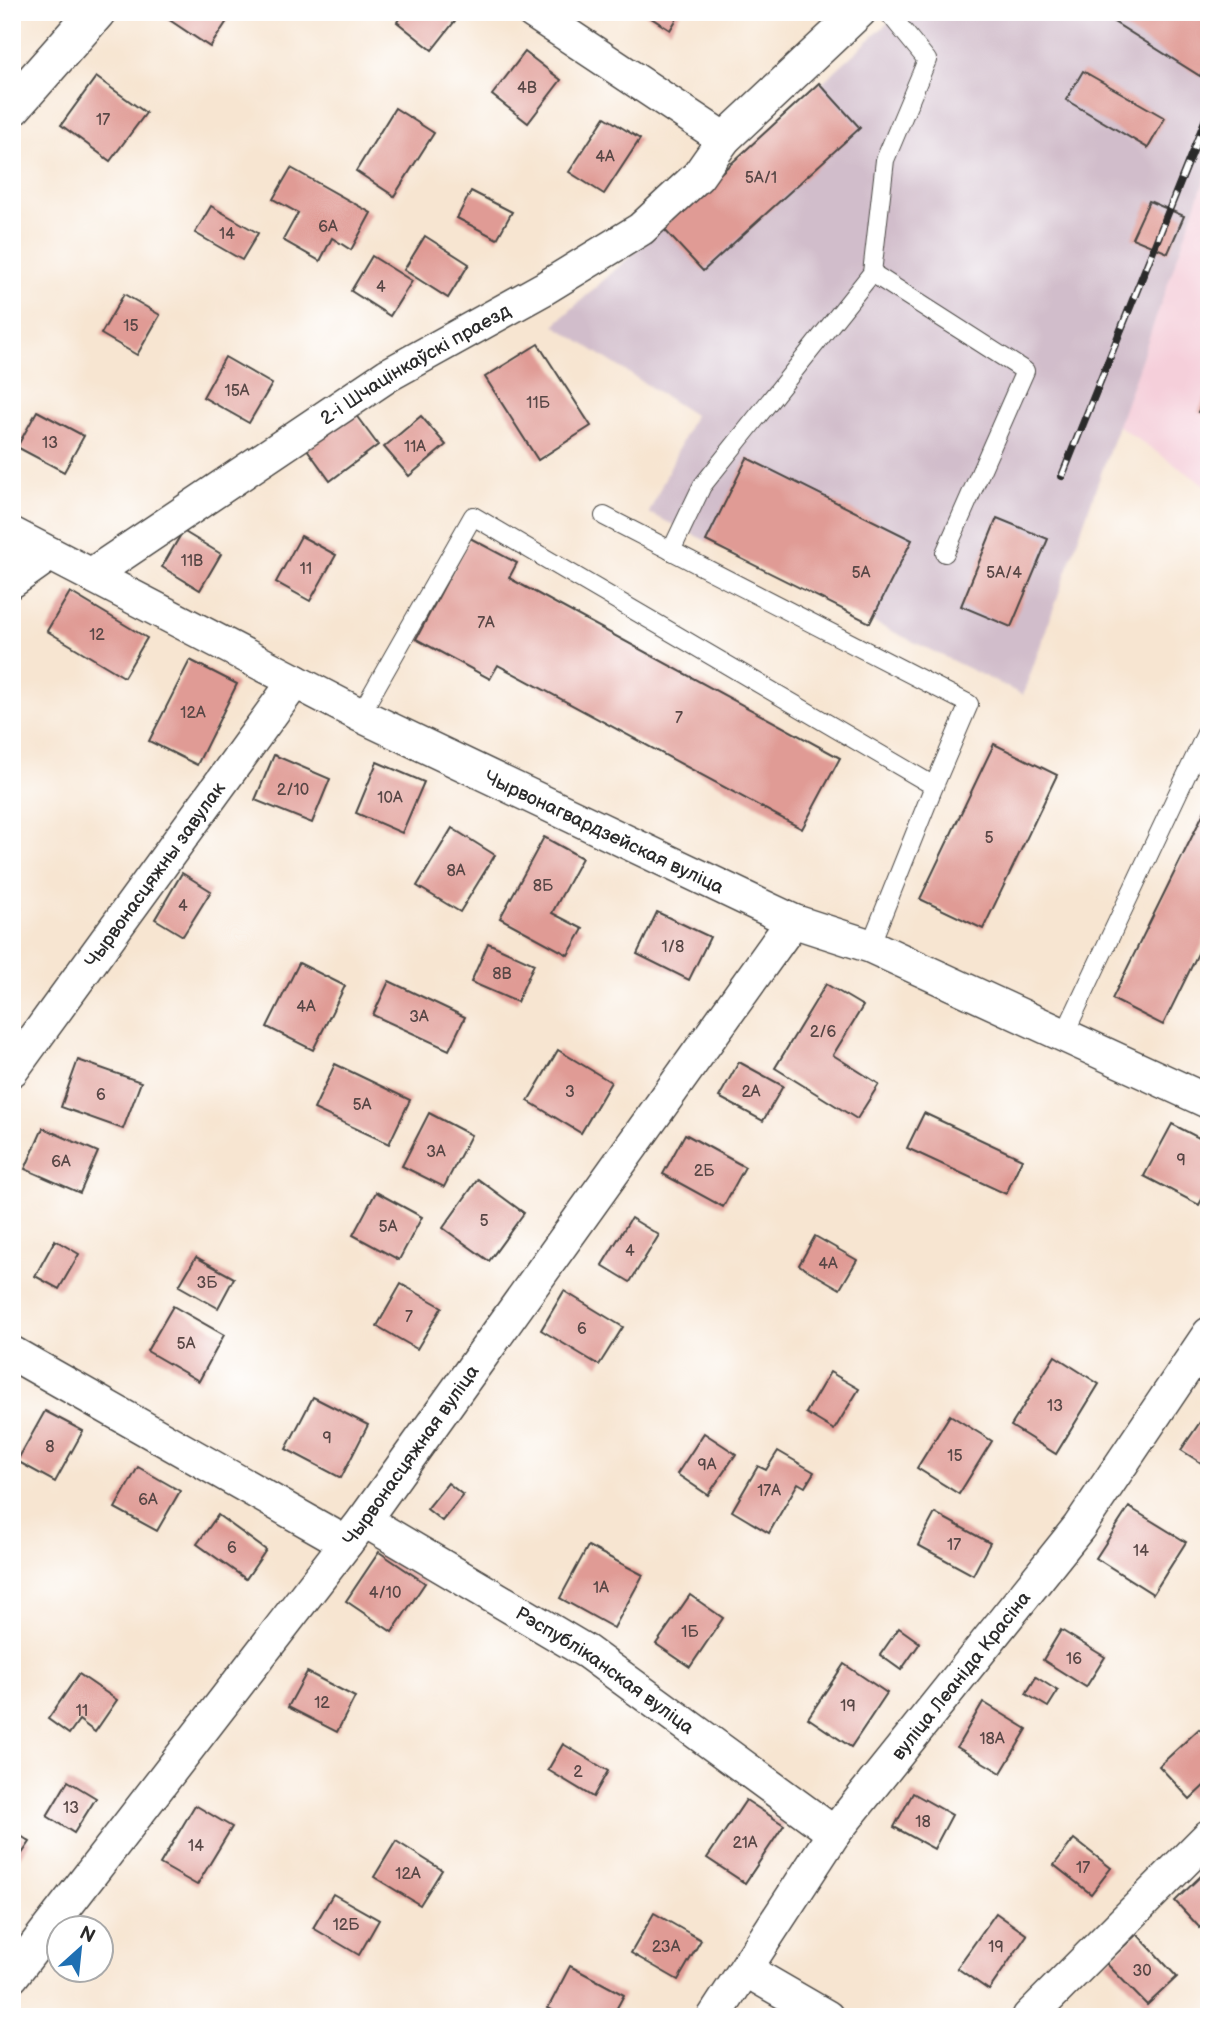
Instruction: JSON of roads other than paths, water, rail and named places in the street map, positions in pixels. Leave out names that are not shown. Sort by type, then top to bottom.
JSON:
[{"type":"street","points":[[12,107],[96,12]]},
{"type":"street","points":[[533,12],[724,139]]},
{"type":"street","name":"2-і Шчацінкаўскі праезд","points":[[91,575],[388,375],[543,289],[641,229],[698,176],[724,139],[859,12]]},
{"type":"street","name":"Чырвонагвардзейская вуліца","points":[[12,534],[360,715],[793,921],[870,946],[1209,1102]]},
{"type":"street","points":[[12,581],[50,554]]},
{"type":"street","name":"Чырвонасцяжны завулак","points":[[12,1070],[295,681]]},
{"type":"street","name":"Чырвонасцяжная вуліца","points":[[12,1976],[355,1532],[793,921]]},
{"type":"street","name":"вуліца Леаніда Красіна","points":[[715,2017],[834,1833],[1079,1527],[1209,1335]]},
{"type":"street","name":"Рэспубліканская вуліца","points":[[12,1353],[587,1652],[834,1833]]},
{"type":"street","points":[[1030,2017],[1209,1836]]},
{"type":"street","points":[[746,1970],[827,2017]]},
{"type":"lane","points":[[671,551],[702,486],[872,273],[885,160],[927,60],[888,12]]},
{"type":"lane","points":[[872,273],[1025,371],[945,553]]},
{"type":"lane","points":[[360,715],[473,516],[934,786]]},
{"type":"lane","points":[[604,516],[969,704],[870,946]]},
{"type":"lane","points":[[1064,1035],[1208,729]]},
{"type":"railway","points":[[1062,476],[1209,111]]}]
